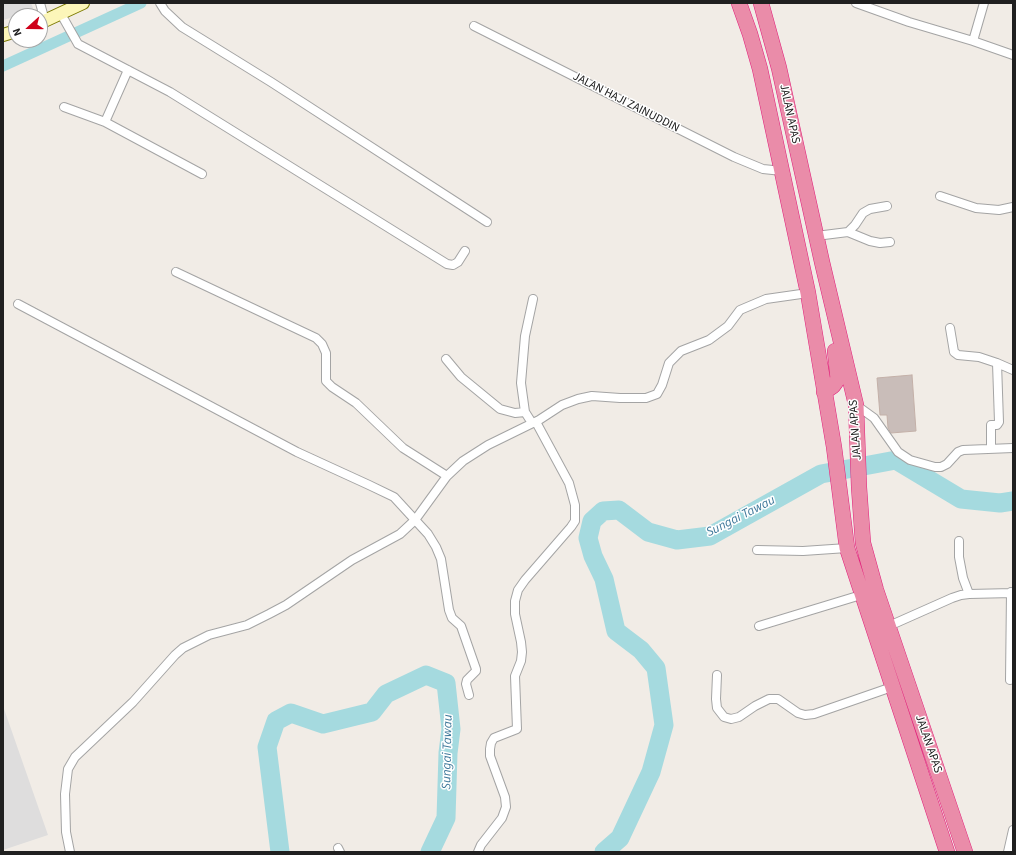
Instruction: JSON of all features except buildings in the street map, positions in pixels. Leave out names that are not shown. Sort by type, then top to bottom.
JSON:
[{"type":"highway","name":"JALAN APAS","points":[[739,3],[760,69],[808,294],[834,447],[847,548],[861,595],[947,852]]},
{"type":"highway","name":"JALAN APAS","points":[[761,3],[779,68],[816,236],[856,404],[863,543],[876,590],[965,852]]},
{"type":"highway","points":[[824,392],[833,386],[838,379],[835,336],[839,332]]},
{"type":"highway","points":[[886,670],[883,638],[889,626]]},
{"type":"street","points":[[48,20],[83,3]]},
{"type":"street","points":[[856,3],[909,22],[973,41],[1013,55]]},
{"type":"street","points":[[973,41],[984,3]]},
{"type":"street","points":[[161,5],[165,11],[182,27],[271,82],[487,222]]},
{"type":"street","points":[[61,14],[78,44],[170,92],[447,264],[453,265],[458,262],[465,251]]},
{"type":"street","name":"JALAN HAJI ZAINUDDIN","points":[[474,26],[734,157],[763,170],[782,171]]},
{"type":"street","points":[[105,122],[128,70]]},
{"type":"street","points":[[64,107],[105,122],[202,174]]},
{"type":"street","points":[[940,196],[976,208],[999,210],[1013,207]]},
{"type":"street","points":[[848,232],[863,213],[870,209],[887,206]]},
{"type":"street","points":[[816,236],[848,232],[870,241],[880,243],[890,242]]},
{"type":"street","points":[[176,272],[316,338],[322,344],[326,353],[326,381],[332,388],[356,403],[403,448],[447,476]]},
{"type":"street","points":[[70,852],[66,832],[65,812],[65,794],[68,769],[75,757],[133,702],[174,655],[183,648],[209,635],[247,624],[269,614],[286,605],[352,560],[400,534],[415,520],[447,476],[463,461],[488,445],[534,422],[562,405],[578,399],[592,396],[646,398],[657,394],[662,385],[669,363],[681,351],[709,340],[722,331],[728,326],[740,310],[766,299],[808,294]]},
{"type":"street","points":[[478,852],[481,845],[502,818],[506,807],[505,797],[490,756],[490,749],[494,738],[517,729],[515,676],[521,661],[522,652],[515,614],[515,602],[518,590],[575,521],[575,505],[569,483],[534,422],[525,412],[521,383],[525,336],[533,299]]},
{"type":"street","points":[[18,304],[297,452],[370,485],[394,498],[432,541],[441,559],[448,610],[452,618],[461,626],[476,669],[476,671],[467,680],[466,684],[469,696]]},
{"type":"street","points":[[950,328],[954,352],[958,355],[979,357],[1013,370]]},
{"type":"street","points":[[446,359],[461,377],[500,410],[515,413],[525,412]]},
{"type":"street","points":[[990,448],[991,425],[997,425],[999,422],[997,363]]},
{"type":"street","points":[[856,404],[874,418],[898,452],[910,460],[934,467],[941,467],[947,464],[958,452],[963,450],[1013,448]]},
{"type":"street","points":[[959,541],[959,557],[963,578],[969,594]]},
{"type":"street","points":[[757,550],[803,551],[847,548]]},
{"type":"street","points":[[889,626],[952,598],[969,594],[1012,593],[1010,680]]},
{"type":"street","points":[[759,626],[861,595]]},
{"type":"street","points":[[718,675],[716,699],[717,708],[724,717],[730,719],[739,717],[755,706],[769,699],[778,700],[798,713],[805,715],[814,714],[892,687]]},
{"type":"street","points":[[1008,852],[1013,830]]},
{"type":"shaded area","points":[[3,3],[31,3],[33,8],[8,8],[8,19],[3,20]]},
{"type":"shaded area","points":[[3,706],[48,835],[3,850]]},
{"type":"waterway","points":[[3,66],[141,3]]},
{"type":"waterway","name":"Sungai Tawau","points":[[604,852],[620,838],[651,772],[664,725],[656,668],[641,650],[616,631],[604,579],[593,556],[588,538],[592,521],[603,511],[619,510],[648,532],[677,540],[710,536],[821,474],[896,460],[961,499],[1000,503],[1013,501]]},
{"type":"waterway","name":"Sungai Tawau","points":[[280,852],[267,747],[276,721],[291,713],[323,724],[372,712],[386,694],[426,675],[446,683],[451,729],[448,753],[446,818],[430,852]]}]
